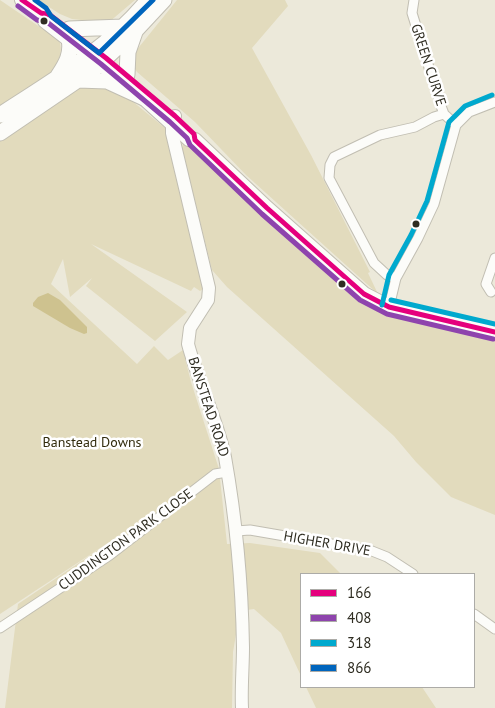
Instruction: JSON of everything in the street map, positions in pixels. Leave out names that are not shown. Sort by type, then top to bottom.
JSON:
[{"type":"highway","points":[[127,75],[130,28],[148,0]]},
{"type":"highway","points":[[0,133],[78,80],[98,57],[164,0]]},
{"type":"highway","points":[[57,78],[65,66],[69,54],[68,34],[130,28]]},
{"type":"highway","points":[[0,115],[57,78],[98,57]]},
{"type":"highway","points":[[78,80],[107,81],[144,98]]},
{"type":"main road","points":[[22,0],[40,13],[50,16],[68,34],[98,57],[144,98],[194,134],[195,140],[364,294],[389,307],[495,332]]},
{"type":"main road","points":[[98,57],[127,75],[173,119]]},
{"type":"street","name":"GREEN CURVE","points":[[414,0],[412,13],[444,114],[456,125]]},
{"type":"street","points":[[389,307],[396,278],[434,204],[456,125],[469,112],[495,102]]},
{"type":"street","points":[[396,278],[382,271],[370,257],[329,178],[330,165],[334,157],[380,135],[415,127],[444,114]]},
{"type":"street","name":"BANSTEAD ROAD","points":[[173,119],[172,134],[209,288],[208,300],[192,322],[188,334],[188,344],[210,405],[224,455],[236,531],[242,606],[242,708]]},
{"type":"street","points":[[491,292],[486,284],[494,262]]},
{"type":"street","name":"CUDDINGTON PARK CLOSE","points":[[0,628],[110,555],[216,474],[227,472]]},
{"type":"street","name":"HIGHER DRIVE","points":[[236,531],[250,530],[372,551],[411,573]]},
{"type":"street","points":[[475,615],[495,629]]},
{"type":"green space","name":"Banstead Downs","points":[[0,0],[59,40],[60,54],[54,68],[89,86],[97,83],[126,96],[165,128],[203,289],[200,291],[194,287],[191,291],[91,244],[187,312],[155,341],[86,286],[92,278],[70,297],[63,259],[51,284],[137,364],[154,346],[168,360],[183,350],[191,382],[219,469],[227,544],[250,543],[320,553],[340,573],[300,573],[300,674],[281,633],[254,609],[240,611],[233,652],[232,708],[5,708],[18,604],[126,531],[0,614]]},
{"type":"green space","points":[[38,0],[135,0],[108,23],[72,19]]},
{"type":"green space","points":[[177,0],[285,0],[288,6],[252,48],[311,155],[370,272],[368,273],[378,294],[246,175],[195,122],[137,72],[132,64],[135,52]]},
{"type":"green space","points":[[183,142],[206,160],[348,293],[382,311],[405,319],[495,340],[495,515],[451,497],[416,462],[394,436],[227,287],[212,270],[182,150]]},
{"type":"green space","points":[[306,688],[423,688],[436,708],[316,708]]},
{"type":"shaded area","points":[[48,293],[60,300],[87,327],[87,333],[84,334],[70,328],[33,306],[38,297]]},
{"type":"transit line","name":"166","points":[[22,0],[41,13],[50,15],[106,58],[175,116],[194,134],[195,140],[267,208],[364,294],[389,307],[495,332]]},
{"type":"transit line","name":"866","points":[[35,0],[46,8],[51,16],[99,53],[153,0]]},
{"type":"transit line","name":"408","points":[[18,6],[37,20],[47,22],[170,122],[187,138],[190,145],[262,214],[360,300],[387,314],[493,339]]},
{"type":"transit line","name":"318","points":[[382,305],[389,275],[427,201],[449,122],[465,106],[492,95]]},
{"type":"transit line","name":"318","points":[[391,300],[495,324]]}]
